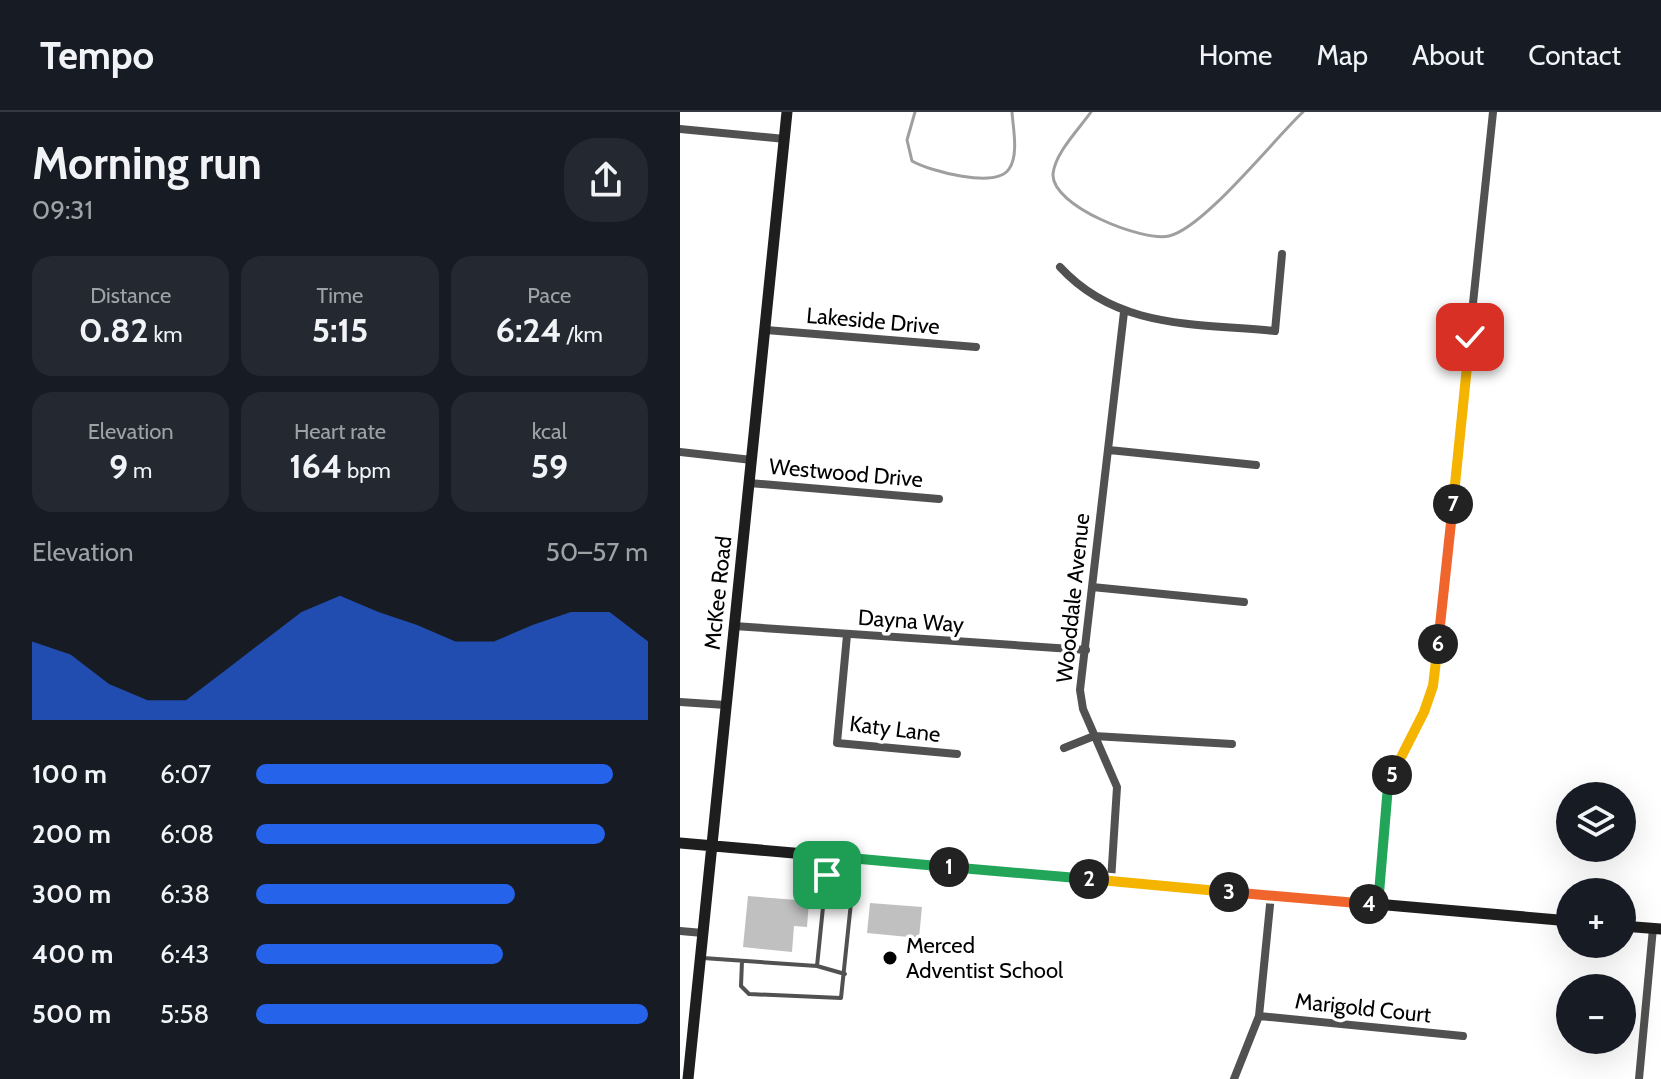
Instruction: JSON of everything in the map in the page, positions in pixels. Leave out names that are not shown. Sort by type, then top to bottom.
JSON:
[{"type":"street","name":"McKee Road","points":[[688,1079],[787,112]]},
{"type":"street","points":[[1378,905],[1388,786],[1433,686],[1493,112]]},
{"type":"street","points":[[680,129],[785,139]]},
{"type":"street","points":[[1060,267],[1098,301],[1124,312],[1159,320],[1275,331],[1282,254]]},
{"type":"street","name":"Wooddale Avenue","points":[[1111,881],[1117,787],[1083,709],[1080,690],[1124,312]]},
{"type":"street","name":"Lakeside Drive","points":[[766,330],[976,347]]},
{"type":"street","points":[[1109,450],[1256,465]]},
{"type":"street","points":[[680,452],[752,460]]},
{"type":"street","name":"Westwood Drive","points":[[749,483],[939,499]]},
{"type":"street","points":[[1092,587],[1244,602]]},
{"type":"street","name":"Dayna Way","points":[[734,626],[1086,650]]},
{"type":"street","name":"Katy Lane","points":[[847,635],[837,743],[957,754]]},
{"type":"street","points":[[680,702],[726,705]]},
{"type":"street","points":[[1064,748],[1094,736],[1232,744]]},
{"type":"street","points":[[680,843],[1556,920]]},
{"type":"street","points":[[1234,1079],[1259,1016],[1271,895]]},
{"type":"street","points":[[1636,927],[1657,929],[1639,1079]]},
{"type":"street","points":[[680,931],[703,933]]},
{"type":"street","name":"Marigold Court","points":[[1259,1016],[1463,1036]]},
{"type":"lane","points":[[817,966],[828,856]]},
{"type":"lane","points":[[742,961],[741,986],[749,994],[837,1001],[844,991],[852,893],[843,888],[826,888]]},
{"type":"lane","points":[[701,958],[817,966],[845,974]]},
{"type":"building","points":[[748,896],[809,901],[807,927],[794,926],[792,952],[743,947]]},
{"type":"building","points":[[870,903],[922,907],[919,938],[867,933]]},
{"type":"waterway","points":[[915,112],[907,140],[912,161],[947,173],[977,178],[1002,175],[1009,169],[1015,149],[1012,112]]},
{"type":"waterway","points":[[1091,112],[1058,158],[1053,174],[1056,186],[1067,198],[1100,219],[1156,236],[1169,236],[1201,217],[1303,112]]},
{"type":"place","name":"Merced Adventist School","points":[[890,958]]},
{"type":"route","points":[[827,875],[828,856],[1378,905],[1388,786],[1402,751],[1424,712],[1433,686],[1470,337]]}]
